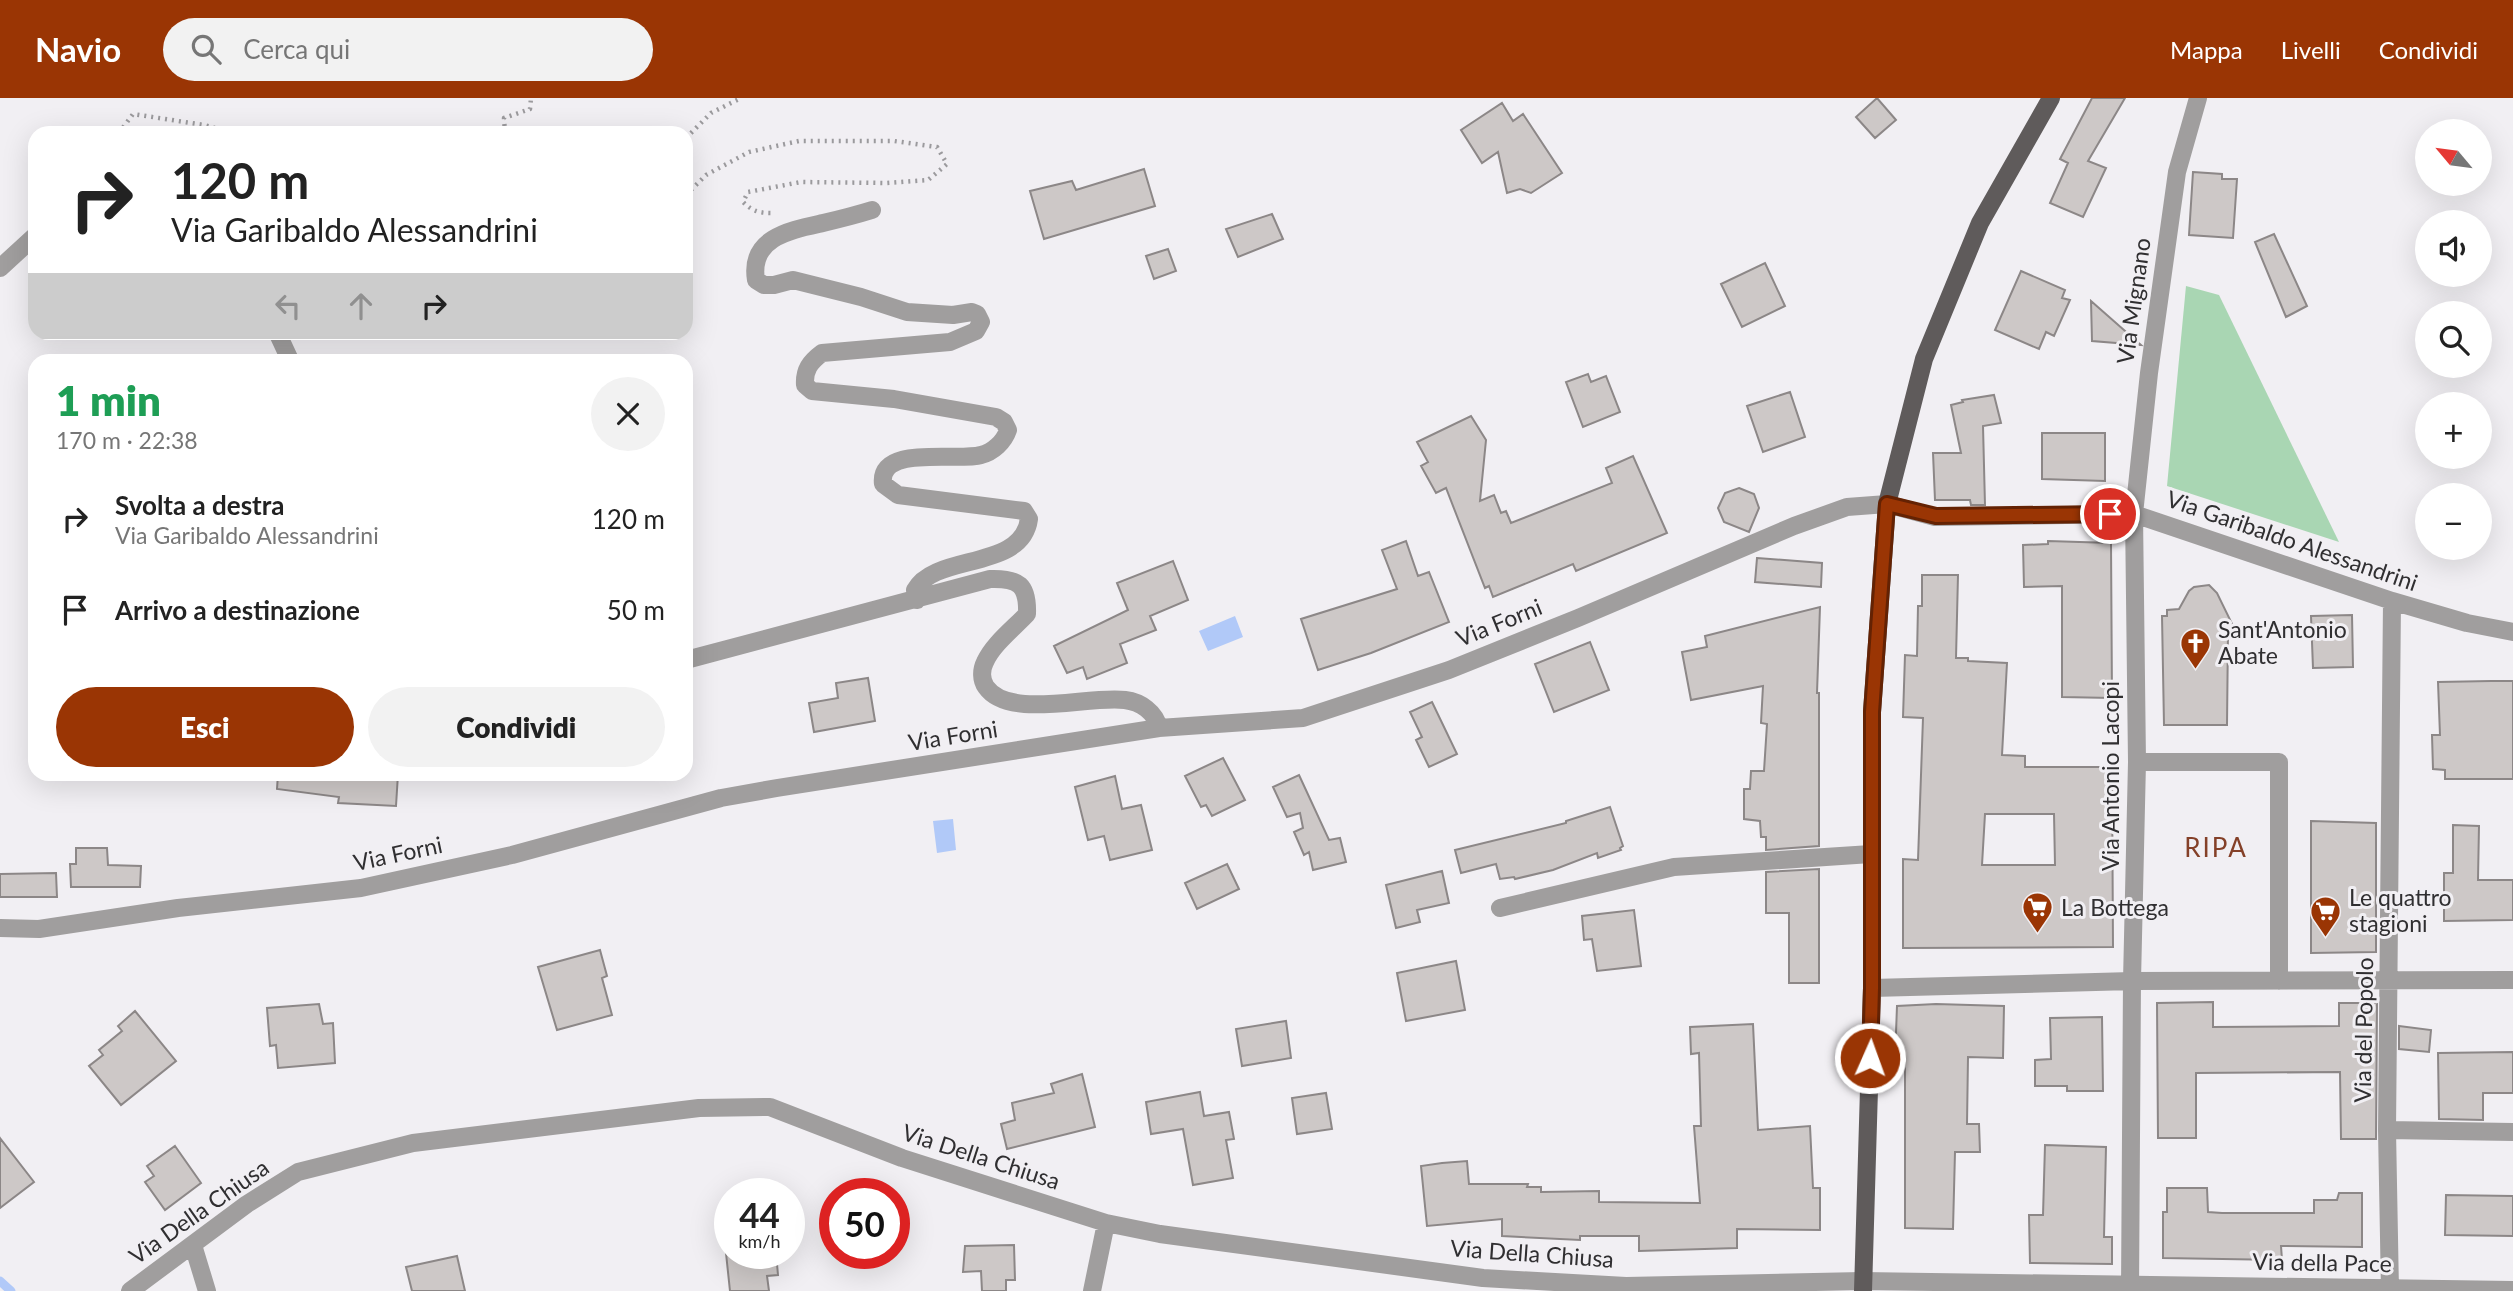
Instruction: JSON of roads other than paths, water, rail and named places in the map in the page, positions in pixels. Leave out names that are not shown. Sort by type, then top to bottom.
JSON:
[{"type":"main road","points":[[1863,1286],[1872,988],[1872,712],[1887,504],[1924,359],[1939,322],[1980,223],[2052,98]]},
{"type":"street","name":"Via Mignano","points":[[2134,514],[2149,373],[2177,172],[2199,98]]},
{"type":"street","points":[[873,210],[784,232],[765,245],[756,261],[756,280],[764,285],[793,280],[862,297],[906,312],[953,315],[972,312],[977,314],[981,321],[976,331],[950,342],[822,353],[807,367],[804,376],[805,385],[812,391],[894,399],[996,416],[1004,422],[1008,430],[1005,439],[981,455],[904,459],[887,467],[882,475],[883,484],[898,495],[1024,511],[1029,519],[1028,528],[1017,543],[1001,552],[923,578],[915,590],[917,600]]},
{"type":"street","points":[[0,268],[28,242]]},
{"type":"street","name":"Via Garibaldo Alessandrini","points":[[1887,504],[1936,516],[2134,514],[2392,601],[2467,623],[2513,632]]},
{"type":"street","name":"Via Forni","points":[[0,928],[40,929],[178,908],[361,888],[512,855],[721,798],[1159,728],[1303,718],[1449,670],[1794,526],[1847,507],[1887,504]]},
{"type":"street","name":"Via Antonio Lacopi","points":[[2131,1288],[2132,981],[2137,762],[2134,514]]},
{"type":"street","points":[[693,658],[990,579],[1008,578],[1024,589],[1027,614],[984,664],[982,682],[990,693],[1006,702],[1059,704],[1124,699],[1142,705],[1156,718],[1159,728]]},
{"type":"street","name":"Via del Popolo","points":[[2390,1290],[2387,1130],[2392,601]]},
{"type":"street","points":[[2137,762],[2279,762],[2279,981]]},
{"type":"street","points":[[1500,908],[1674,867],[1871,854]]},
{"type":"street","points":[[1872,988],[2132,981],[2513,979]]},
{"type":"street","name":"Via Della Chiusa","points":[[130,1291],[247,1204],[299,1172],[413,1143],[699,1108],[770,1107],[902,1158],[1105,1223],[1160,1234],[1483,1278],[1626,1288],[2131,1288]]},
{"type":"street","points":[[2387,1130],[2513,1132]]},
{"type":"street","points":[[1093,1291],[1105,1223]]},
{"type":"street","points":[[193,1245],[208,1291]]},
{"type":"street","name":"Via della Pace","points":[[2131,1288],[2513,1290]]},
{"type":"water","points":[[1235,616],[1243,637],[1208,651],[1199,631]]},
{"type":"water","points":[[953,819],[956,850],[937,853],[933,821]]},
{"type":"waterway","points":[[0,1281],[11,1291]]},
{"type":"place","name":"Sant'Antonio Abate","points":[[2195,670]]},
{"type":"place","name":"La Bottega","points":[[2038,935]]},
{"type":"place","name":"Le quattro stagioni","points":[[2326,938]]},
{"type":"district","name":"RIPA","points":[[2216,848]]}]
